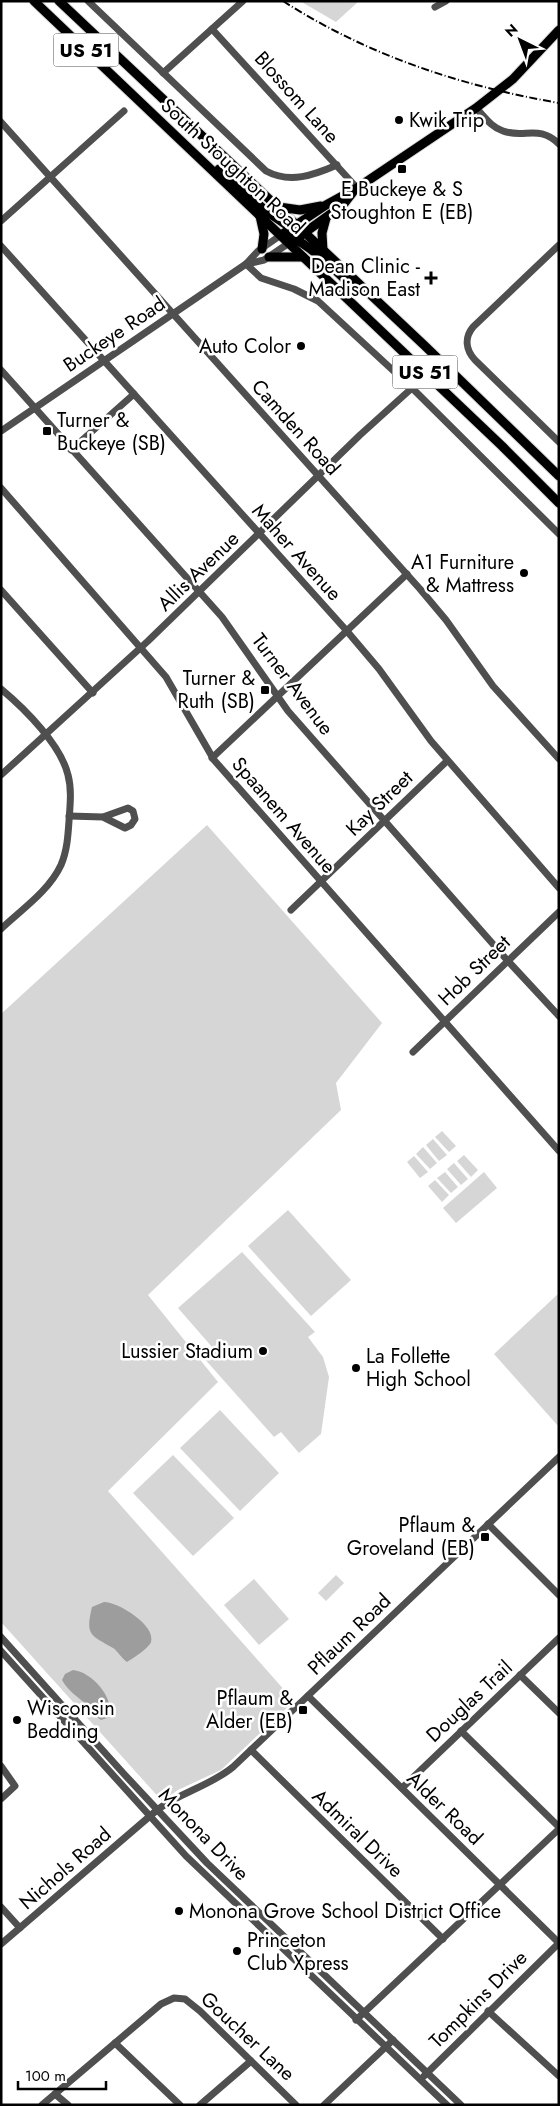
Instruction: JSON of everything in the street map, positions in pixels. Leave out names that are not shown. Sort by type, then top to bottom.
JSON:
[{"type":"main road","name":"South Stoughton Road","points":[[34,1],[260,216],[281,235],[292,241],[303,257],[502,446],[559,503]]},
{"type":"main road","name":"South Stoughton Road","points":[[59,1],[279,207],[294,227],[304,233],[323,250],[559,476]]},
{"type":"main road","points":[[281,235],[326,205],[357,188],[476,108],[513,79],[559,30]]},
{"type":"main road","points":[[175,135],[224,173],[266,211],[294,227]]},
{"type":"main road","points":[[357,188],[343,205],[292,241],[327,263],[408,337],[425,346]]},
{"type":"main road","points":[[279,207],[300,210],[326,205]]},
{"type":"main road","points":[[260,216],[264,234],[262,249]]},
{"type":"main road","points":[[323,250],[323,227],[326,218]]},
{"type":"main road","points":[[270,257],[303,257]]},
{"type":"street","points":[[88,1],[266,171],[274,176],[289,179],[321,172],[337,165]]},
{"type":"street","points":[[163,73],[243,1]]},
{"type":"street","points":[[435,7],[446,1]]},
{"type":"street","name":"Blossom Lane","points":[[212,29],[357,188]]},
{"type":"street","points":[[476,108],[490,123],[501,130],[510,133],[543,133],[552,137],[559,144]]},
{"type":"street","points":[[1,221],[124,111]]},
{"type":"street","name":"Camden Road","points":[[1,122],[407,574],[446,620],[494,686],[559,760]]},
{"type":"street","name":"Buckeye Road","points":[[1,431],[246,264],[281,235]]},
{"type":"street","name":"Buckeye Road","points":[[246,264],[264,260],[292,241]]},
{"type":"street","points":[[559,245],[473,327],[468,334],[467,343],[470,355],[559,442]]},
{"type":"street","name":"Maher Avenue","points":[[1,246],[380,669],[417,724],[447,761],[559,888]]},
{"type":"street","points":[[246,264],[257,275],[266,280],[314,298],[412,388],[559,534]]},
{"type":"street","name":"Turner Avenue","points":[[1,370],[237,637],[277,697],[507,960],[559,1016]]},
{"type":"street","name":"Allis Avenue","points":[[1,775],[93,693],[199,593],[360,435],[412,388]]},
{"type":"street","points":[[71,450],[134,394]]},
{"type":"street","name":"Spaanem Avenue","points":[[1,488],[166,677],[212,758],[559,1151]]},
{"type":"street","points":[[212,758],[407,574]]},
{"type":"street","points":[[1,590],[93,693]]},
{"type":"street","points":[[1,689],[54,745],[68,773],[70,789],[67,849],[61,866],[44,888],[1,929]]},
{"type":"street","name":"Kay Street","points":[[291,910],[447,761]]},
{"type":"street","points":[[69,816],[103,817]]},
{"type":"street","name":"Hob Street","points":[[413,1052],[559,912]]},
{"type":"street","name":"Pflaum Road","points":[[149,1817],[175,1798],[222,1776],[559,1457]]},
{"type":"street","points":[[488,1524],[559,1595]]},
{"type":"street","name":"Monona Drive","points":[[1,1637],[157,1810],[215,1871],[461,2105]]},
{"type":"street","name":"Douglas Trail","points":[[402,1788],[559,1638]]},
{"type":"street","name":"Monona Drive","points":[[1,1651],[149,1817],[193,1863],[447,2105]]},
{"type":"street","points":[[520,1675],[559,1713]]},
{"type":"street","name":"Alder Road","points":[[308,1696],[500,1884],[558,1946]]},
{"type":"street","points":[[356,2020],[559,1828],[461,1731]]},
{"type":"street","name":"Admiral Drive","points":[[251,1750],[443,1939]]},
{"type":"street","points":[[1,1766],[15,1785],[1,1799]]},
{"type":"street","name":"Nichols Road","points":[[1,1944],[149,1817]]},
{"type":"street","points":[[1,1907],[20,1928]]},
{"type":"street","name":"Tompkins Drive","points":[[420,2079],[488,2011],[558,1946]]},
{"type":"street","name":"Goucher Lane","points":[[115,2043],[162,2004],[174,1998],[185,1999],[200,2010],[296,2105]]},
{"type":"street","points":[[488,2011],[559,2076]]},
{"type":"street","points":[[324,2105],[392,2040]]},
{"type":"street","points":[[42,2105],[115,2043],[180,2105]]},
{"type":"street","points":[[200,2105],[251,2061]]},
{"type":"street","points":[[55,2094],[68,2105]]},
{"type":"shaded area","points":[[300,1],[359,1],[336,22]]},
{"type":"shaded area","points":[[207,825],[382,1023],[336,1083],[341,1110],[148,1295],[218,1382],[108,1491],[294,1701],[221,1770],[178,1790],[162,1801],[1,1622],[1,1014]]},
{"type":"shaded area","points":[[442,1131],[456,1146],[449,1152],[435,1137]]},
{"type":"shaded area","points":[[433,1139],[447,1155],[439,1161],[426,1145]]},
{"type":"shaded area","points":[[423,1147],[437,1163],[430,1169],[416,1154]]},
{"type":"shaded area","points":[[464,1155],[478,1170],[471,1177],[457,1161]]},
{"type":"shaded area","points":[[414,1156],[428,1172],[420,1178],[407,1162]]},
{"type":"shaded area","points":[[454,1163],[468,1179],[461,1185],[447,1169]]},
{"type":"shaded area","points":[[445,1172],[458,1187],[451,1193],[437,1178]]},
{"type":"shaded area","points":[[484,1172],[497,1188],[456,1223],[443,1208]]},
{"type":"shaded area","points":[[435,1180],[449,1195],[442,1202],[428,1186]]},
{"type":"shaded area","points":[[288,1210],[351,1280],[311,1316],[248,1246]]},
{"type":"shaded area","name":"Lussier Stadium","points":[[242,1252],[315,1332],[308,1337],[323,1357],[329,1377],[321,1434],[299,1453],[281,1432],[274,1437],[202,1356],[212,1347],[178,1308]]},
{"type":"shaded area","points":[[559,1293],[559,1427],[494,1354]]},
{"type":"shaded area","points":[[220,1410],[279,1473],[240,1511],[180,1448]]},
{"type":"shaded area","points":[[173,1455],[234,1518],[193,1556],[133,1493]]},
{"type":"shaded area","points":[[336,1575],[344,1583],[326,1601],[318,1593]]},
{"type":"shaded area","points":[[254,1579],[289,1619],[259,1645],[224,1605]]},
{"type":"shaded area","points":[[104,1602],[118,1606],[135,1616],[148,1629],[151,1635],[151,1642],[147,1647],[127,1662],[115,1649],[95,1637],[90,1629],[92,1607]]},
{"type":"shaded area","points":[[73,1670],[87,1675],[100,1687],[109,1701],[110,1717],[101,1720],[67,1688],[62,1680],[65,1674]]},
{"type":"railway","points":[[283,1],[348,37],[381,53],[416,66],[486,87],[559,103]]},
{"type":"place","name":"Kwik Trip","points":[[399,120]]},
{"type":"place","name":"E Buckeye & S Stoughton E (EB)","points":[[402,169]]},
{"type":"place","name":"Dean Clinic - Madison East","points":[[431,278]]},
{"type":"place","name":"Auto Color","points":[[301,346]]},
{"type":"place","name":"Turner & Buckeye (SB)","points":[[47,431]]},
{"type":"place","name":"A1 Furniture & Mattress","points":[[524,573]]},
{"type":"place","name":"Turner & Ruth (SB)","points":[[265,690]]},
{"type":"place","name":"Lussier Stadium","points":[[263,1351]]},
{"type":"place","name":"La Follette High School","points":[[356,1368]]},
{"type":"place","name":"Pflaum & Groveland (EB)","points":[[485,1537]]},
{"type":"place","name":"Pflaum & Alder (EB)","points":[[303,1710]]},
{"type":"place","name":"Wisconsin Bedding","points":[[17,1720]]},
{"type":"place","name":"Monona Grove School District Office","points":[[179,1911]]},
{"type":"place","name":"Princeton Club Xpress","points":[[237,1951]]}]
